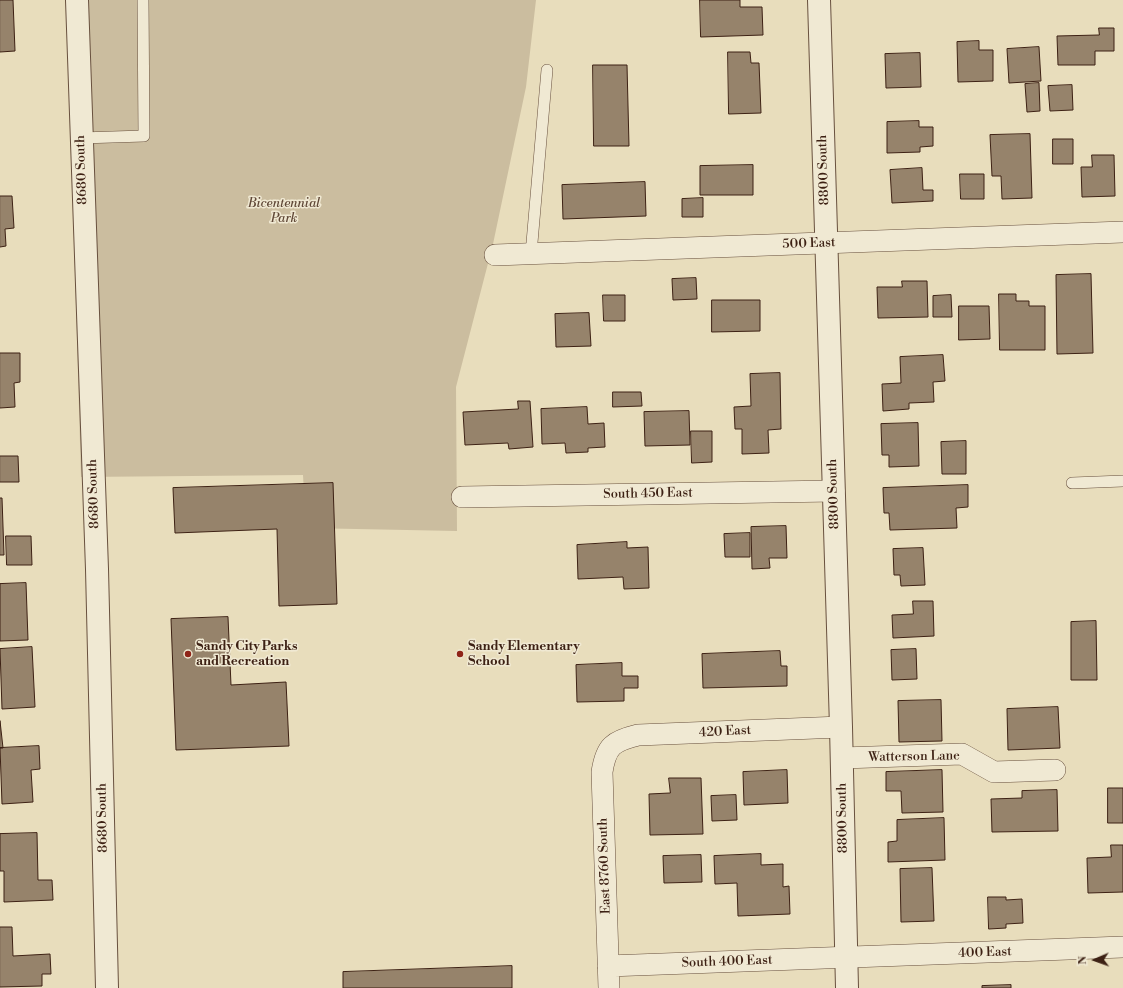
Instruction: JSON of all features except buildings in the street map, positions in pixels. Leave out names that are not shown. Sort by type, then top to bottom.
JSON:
[{"type":"street","name":"8680 South","points":[[77,0],[97,569],[107,988]]},
{"type":"street","name":"8800 South","points":[[819,0],[842,758],[847,988]]},
{"type":"street","name":"500 East","points":[[496,255],[1123,232]]},
{"type":"street","name":"South 450 East","points":[[462,498],[834,491]]},
{"type":"street","name":"420 East","points":[[611,746],[623,739],[638,735],[841,727]]},
{"type":"street","name":"East 8760 South","points":[[609,988],[602,772],[604,757],[611,746]]},
{"type":"street","name":"Watterson Lane","points":[[842,758],[962,754],[994,772],[1055,770]]},
{"type":"street","name":"400 East","points":[[846,958],[1123,948]]},
{"type":"street","name":"South 400 East","points":[[608,966],[846,958]]},
{"type":"lane","points":[[81,138],[144,136],[143,0]]},
{"type":"lane","points":[[530,254],[546,70]]},
{"type":"lane","points":[[1072,483],[1123,481]]},
{"type":"green space","name":"Bicentennial Park","points":[[67,0],[536,0],[526,87],[493,244],[456,387],[457,531],[306,528],[303,475],[81,477]]},
{"type":"place","name":"Sandy City Parks and Recreation","points":[[188,654]]},
{"type":"place","name":"Sandy Elementary School","points":[[460,654]]}]
